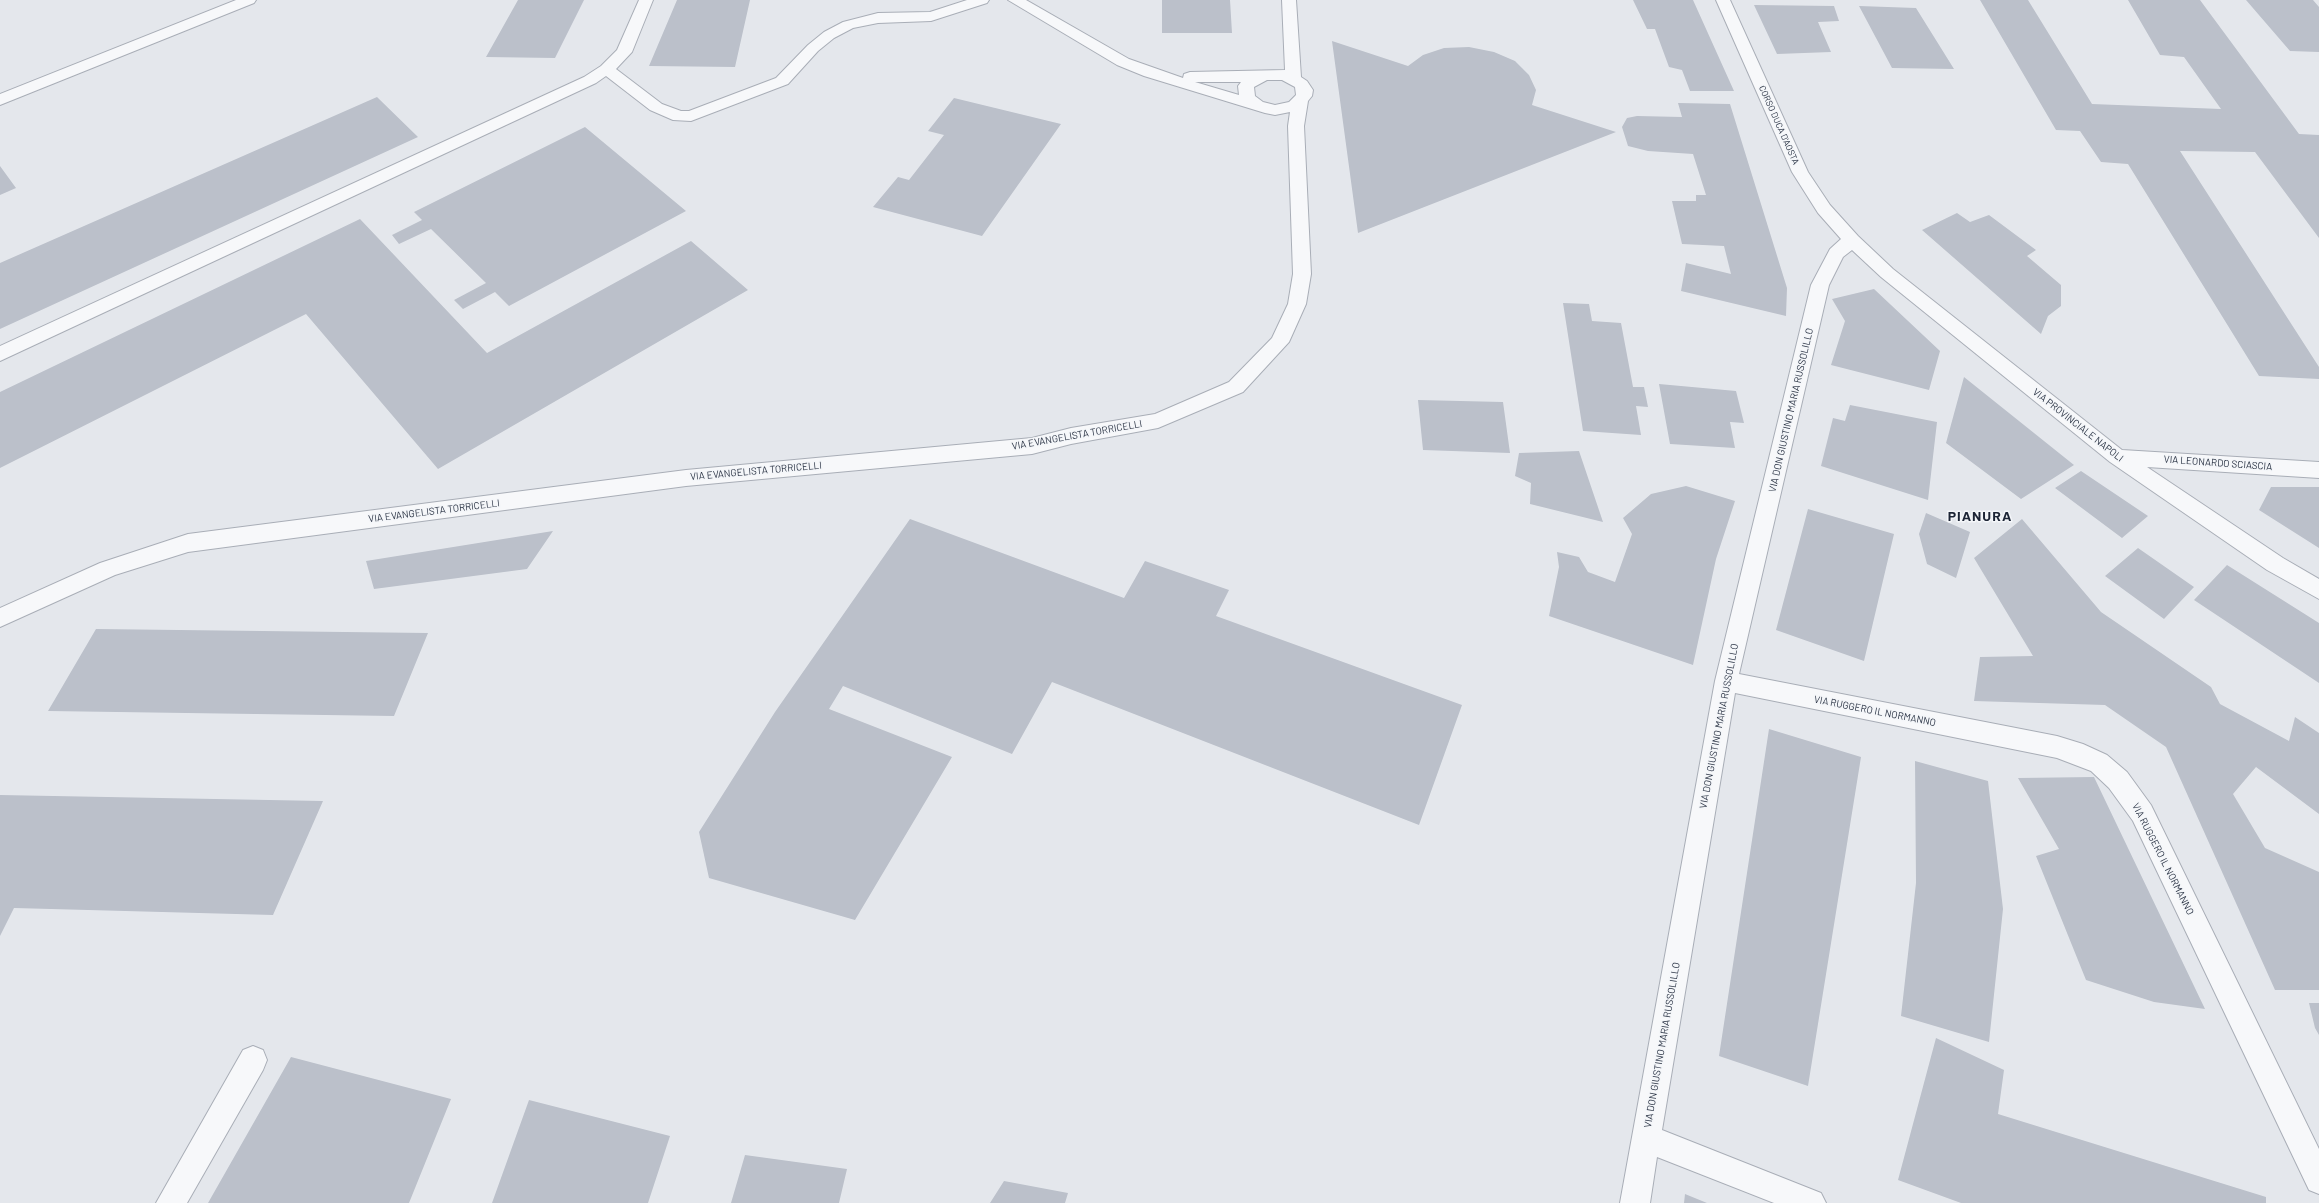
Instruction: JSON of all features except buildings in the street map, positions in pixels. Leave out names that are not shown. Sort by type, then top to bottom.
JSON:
[{"type":"street","points":[[0,100],[249,0]]},
{"type":"street","points":[[0,354],[550,99],[608,69],[624,52],[646,0]]},
{"type":"street","points":[[608,69],[656,107],[679,116],[691,116],[782,81],[813,48],[828,35],[848,24],[878,18],[931,16],[982,0]]},
{"type":"street","points":[[1015,0],[1123,62],[1150,73],[1261,107],[1286,118],[1296,126]]},
{"type":"street","points":[[1289,0],[1293,78]]},
{"type":"street","name":"CORSO DUCA D'AOSTA","points":[[1723,0],[1800,172],[1824,209],[1852,240]]},
{"type":"street","points":[[1150,73],[1202,78],[1275,74],[1293,78],[1301,84],[1305,90],[1304,96],[1300,102],[1286,109],[1261,107],[1248,98],[1246,92],[1246,86],[1259,76]]},
{"type":"street","name":"VIA EVANGELISTA TORRICELLI","points":[[0,618],[108,568],[188,543],[686,478],[1032,446],[1071,436],[1158,421],[1236,388],[1280,342],[1297,304],[1302,274],[1296,126],[1300,102]]},
{"type":"street","name":"VIA PROVINCIALE NAPOLI","points":[[1852,240],[1887,273],[2117,457],[2255,551],[2319,590]]},
{"type":"street","name":"VIA DON GIUSTINO MARIA RUSSOLILLO","points":[[1635,1203],[1726,681],[1820,285],[1836,253],[1852,240]]},
{"type":"street","name":"VIA LEONARDO SCIASCIA","points":[[2117,457],[2319,470]]},
{"type":"street","name":"VIA RUGGERO IL NORMANNO","points":[[1726,681],[2057,747],[2075,752],[2099,763],[2118,780],[2142,813],[2319,1180]]},
{"type":"street","points":[[171,1203],[253,1060]]},
{"type":"street","points":[[1646,1138],[1811,1203]]},
{"type":"district","name":"PIANURA","points":[[1980,516]]}]
